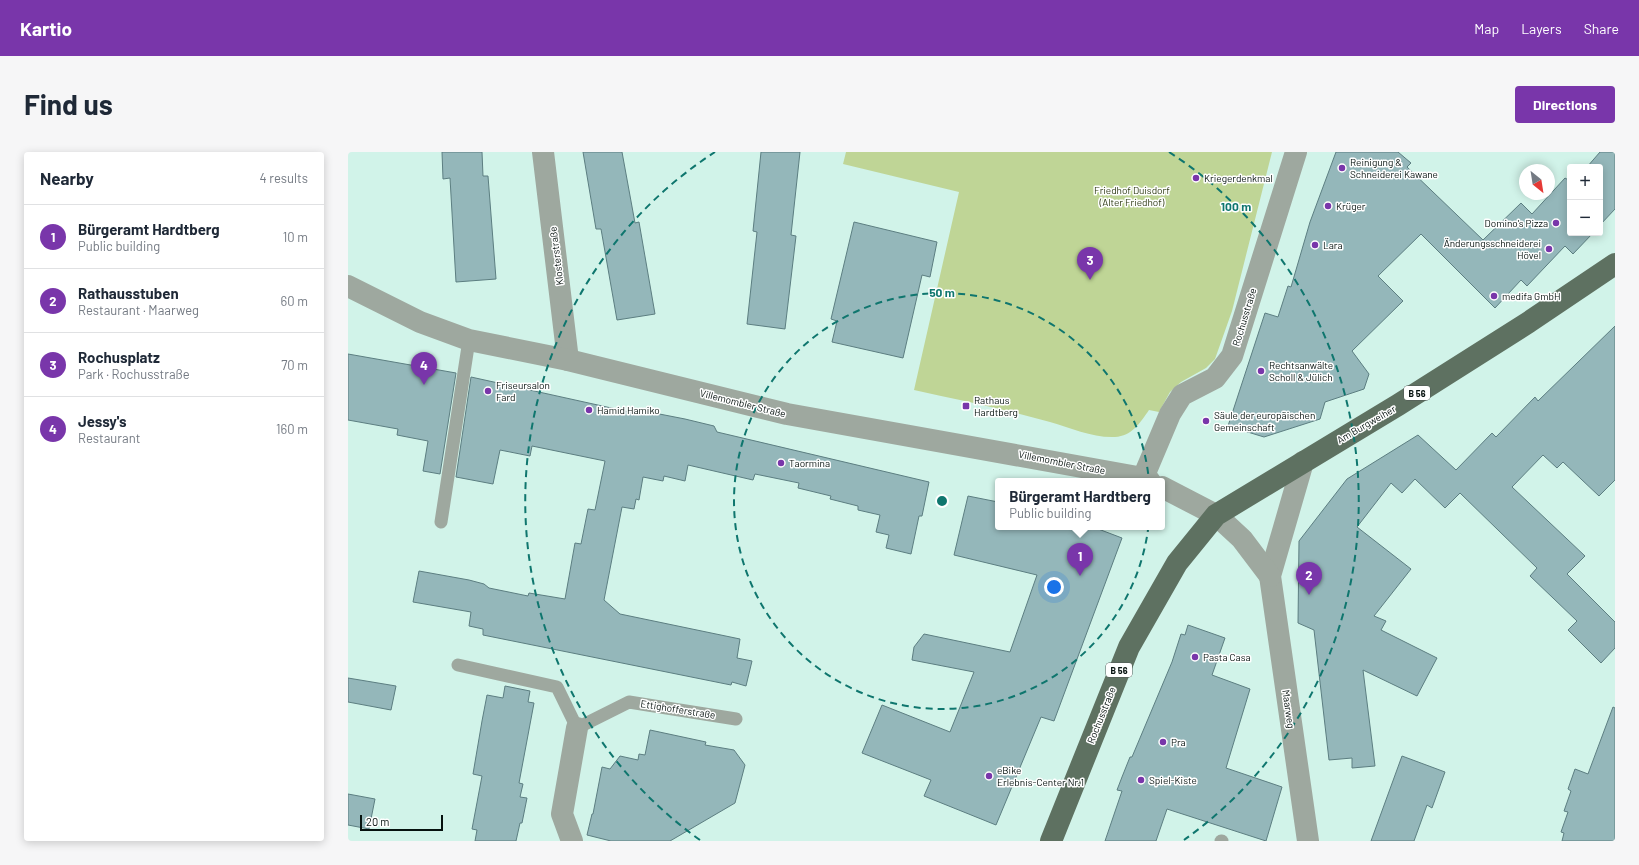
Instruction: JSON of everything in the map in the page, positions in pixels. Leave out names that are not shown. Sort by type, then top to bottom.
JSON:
[{"type":"main road","name":"Am Burgweiher","points":[[1216,515],[1398,405],[1529,322],[1615,264]]},
{"type":"main road","name":"Rochusstraße","points":[[1051,841],[1128,646],[1177,563],[1216,515]]},
{"type":"street","name":"Klosterstraße","points":[[543,152],[568,360]]},
{"type":"street","name":"Rochusstraße","points":[[1146,478],[1170,414],[1182,395],[1215,378],[1232,356],[1296,152]]},
{"type":"street","name":"Villemombler Straße","points":[[348,286],[420,322],[469,340],[568,360],[787,414],[1140,478]]},
{"type":"street","name":"Maarweg","points":[[1303,462],[1270,576],[1308,841]]},
{"type":"street","points":[[1165,489],[1216,515]]},
{"type":"street","name":"Maarweg","points":[[1216,515],[1242,539],[1270,576]]},
{"type":"street","points":[[572,841],[562,814],[577,728]]},
{"type":"lane","points":[[441,522],[469,340]]},
{"type":"lane","points":[[458,665],[557,687],[577,728]]},
{"type":"lane","name":"Ettighofferstraße","points":[[577,728],[629,702],[736,719]]},
{"type":"green space","name":"Friedhof Duisdorf (Alter Friedhof)","points":[[846,152],[1272,152],[1232,311],[1215,359],[1206,368],[1181,382],[1170,392],[1159,412],[1149,410],[1139,424],[1131,431],[1121,436],[1107,437],[1082,432],[1016,413],[914,390],[959,192],[843,164]]},
{"type":"building","points":[[442,152],[482,152],[483,176],[488,176],[496,279],[456,282],[450,178],[443,179]]},
{"type":"building","points":[[583,152],[622,152],[635,223],[639,222],[655,314],[617,320],[601,229],[596,229]]},
{"type":"building","points":[[761,152],[800,152],[791,235],[796,236],[785,329],[747,324],[757,232],[753,231]]},
{"type":"building","points":[[1336,152],[1398,152],[1411,163],[1407,167],[1483,240],[1521,203],[1532,214],[1545,200],[1555,200],[1555,189],[1565,178],[1567,179],[1567,236],[1590,236],[1573,254],[1565,246],[1527,286],[1521,280],[1495,308],[1421,234],[1378,276],[1403,301],[1352,351],[1369,374],[1364,389],[1325,402],[1320,419],[1264,437],[1228,426],[1265,313],[1278,317],[1288,286],[1291,287],[1310,222]]},
{"type":"building","points":[[1600,152],[1615,152],[1615,209],[1603,222],[1603,164],[1590,164]]},
{"type":"building","points":[[854,222],[937,242],[930,277],[922,275],[903,358],[832,342],[837,321],[831,319]]},
{"type":"building","points":[[1615,326],[1615,480],[1599,496],[1563,462],[1557,468],[1543,455],[1512,487],[1585,556],[1567,574],[1615,622],[1615,648],[1601,663],[1568,630],[1577,621],[1530,576],[1537,568],[1460,493],[1445,508],[1415,479],[1402,493],[1391,483],[1357,527],[1411,569],[1374,616],[1386,621],[1381,630],[1437,658],[1417,696],[1363,670],[1375,766],[1352,768],[1352,758],[1329,760],[1314,630],[1298,623],[1299,541],[1347,479],[1418,435],[1456,470],[1492,433],[1496,437],[1535,397],[1538,401]]},
{"type":"building","points":[[348,354],[456,373],[440,474],[423,471],[428,441],[397,435],[398,429],[348,420]]},
{"type":"building","points":[[471,377],[643,415],[644,411],[685,419],[714,426],[717,432],[929,482],[922,516],[919,516],[911,554],[886,548],[889,535],[876,532],[880,515],[858,510],[858,506],[830,499],[831,496],[798,488],[799,483],[755,474],[753,480],[688,465],[685,481],[664,476],[663,481],[643,477],[639,500],[636,499],[634,509],[622,507],[604,600],[620,614],[740,639],[737,658],[752,661],[746,686],[732,682],[731,685],[483,635],[483,629],[469,626],[471,612],[413,602],[419,571],[469,580],[484,584],[489,588],[528,596],[529,593],[565,599],[575,543],[581,544],[588,509],[595,510],[605,461],[532,446],[530,456],[500,450],[493,484],[456,477]]},
{"type":"building","points":[[968,496],[995,501],[995,530],[1101,530],[1122,538],[1054,721],[1041,717],[996,825],[924,796],[931,780],[862,753],[882,705],[950,732],[974,672],[912,660],[914,647],[924,634],[1010,652],[1037,575],[954,555]]},
{"type":"building","points":[[1188,625],[1225,638],[1212,675],[1250,689],[1226,768],[1282,787],[1266,841],[1167,809],[1156,841],[1105,841],[1122,791],[1117,790],[1172,662],[1181,634],[1185,635]]},
{"type":"building","points":[[348,678],[396,686],[391,710],[348,702]]},
{"type":"building","points":[[505,686],[530,691],[528,702],[534,703],[519,783],[523,784],[520,797],[527,798],[522,823],[520,823],[516,841],[475,841],[477,830],[472,829],[482,776],[473,774],[487,695],[503,698]]},
{"type":"building","points":[[1613,707],[1615,708],[1615,841],[1562,841],[1564,833],[1561,832],[1568,812],[1564,811],[1571,791],[1568,789],[1575,769],[1588,774]]},
{"type":"building","points":[[650,730],[706,742],[705,745],[734,750],[745,765],[735,803],[670,841],[611,841],[587,835],[593,814],[602,767],[610,769],[620,756],[638,760],[639,754],[645,755]]},
{"type":"building","points":[[1402,756],[1445,772],[1432,808],[1427,805],[1414,841],[1371,841]]},
{"type":"building","points":[[348,794],[375,799],[369,829],[348,825]]},
{"type":"place","name":"Reinigung & Schneiderei Kawane","points":[[1342,168]]},
{"type":"place","name":"Kriegerdenkmal","points":[[1196,178]]},
{"type":"place","name":"Krüger","points":[[1328,206]]},
{"type":"place","name":"Domino's Pizza","points":[[1556,223]]},
{"type":"place","name":"Lara","points":[[1315,245]]},
{"type":"place","name":"Änderungsschneiderei Hövel","points":[[1549,249]]},
{"type":"place","name":"Rochusplatz","points":[[1090,280]]},
{"type":"place","name":"medifa GmbH","points":[[1494,296]]},
{"type":"place","name":"Rechtsanwälte Scholl & Jülich","points":[[1261,371]]},
{"type":"place","name":"Jessy's","points":[[424,385]]},
{"type":"place","name":"Friseursalon Fard","points":[[488,391]]},
{"type":"place","name":"Rathaus Hardtberg","points":[[966,406]]},
{"type":"place","name":"Hamid Hamiko","points":[[589,410]]},
{"type":"place","name":"Säule der europäischen Gemeinschaft","points":[[1206,421]]},
{"type":"place","name":"Taormina","points":[[781,463]]},
{"type":"place","name":"Bürgeramt Hardtberg","points":[[1080,576]]},
{"type":"place","name":"Rathausstuben","points":[[1309,595]]},
{"type":"place","name":"Pasta Casa","points":[[1195,657]]},
{"type":"place","name":"Pra","points":[[1163,742]]},
{"type":"place","name":"eBike Erlebnis-Center Nr.1","points":[[989,776]]},
{"type":"place","name":"Spiel-Kiste","points":[[1141,780]]}]
